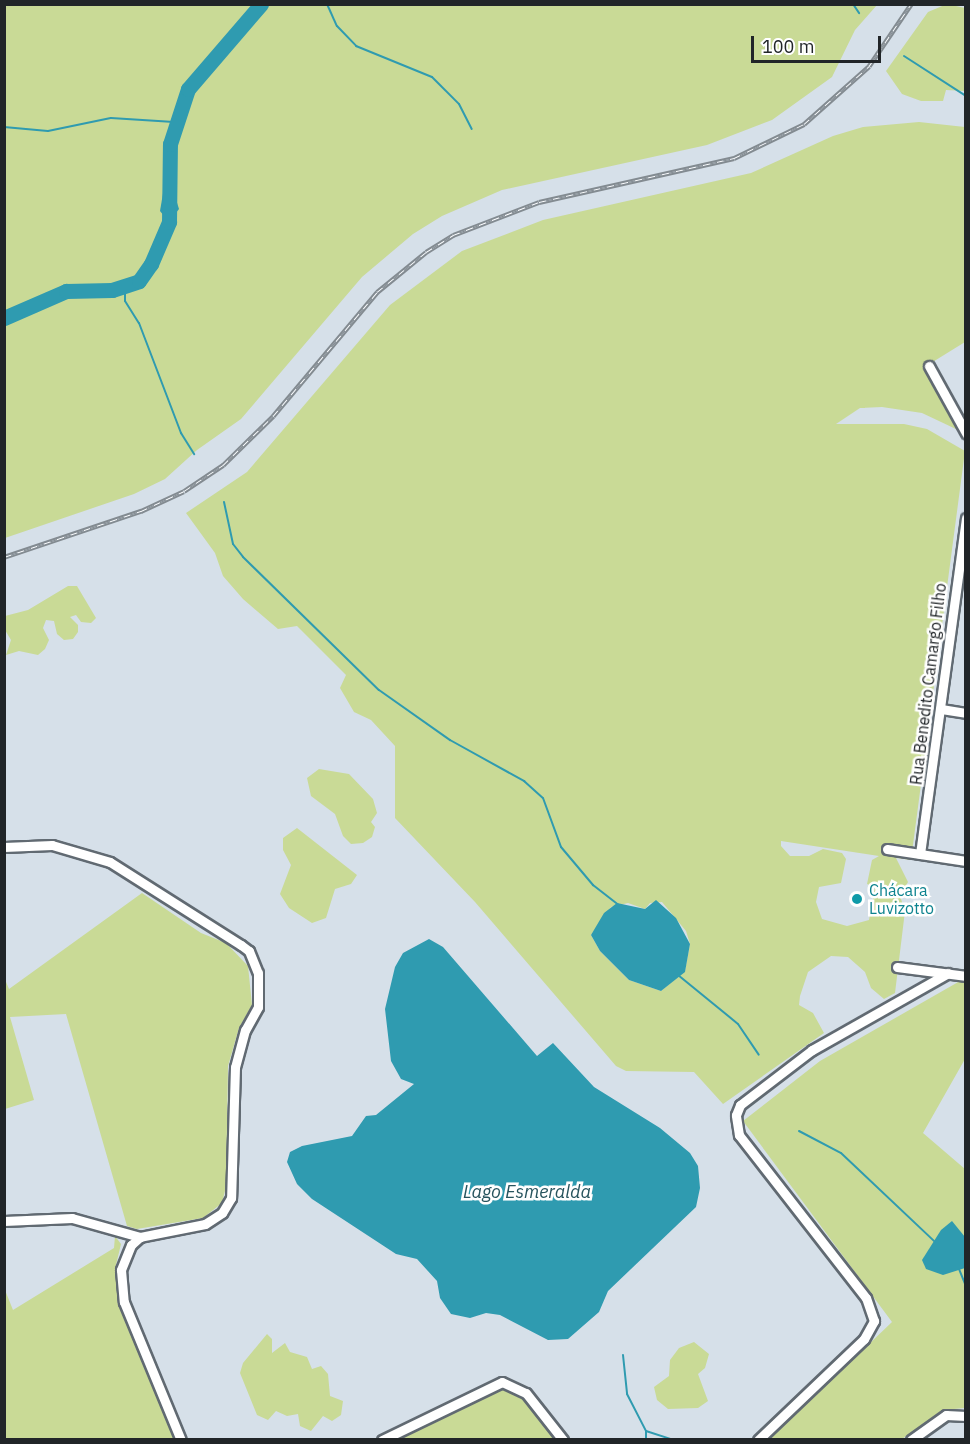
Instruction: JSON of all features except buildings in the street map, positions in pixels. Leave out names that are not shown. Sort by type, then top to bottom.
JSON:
[{"type":"street","points":[[929,366],[966,433]]},
{"type":"street","name":"Rua Benedito Camargo Filho","points":[[920,854],[962,565],[966,518]]},
{"type":"street","points":[[941,709],[966,713]]},
{"type":"street","points":[[4,847],[52,845],[110,862],[249,951],[261,995],[235,1067],[231,1198],[222,1213],[205,1224],[140,1237],[72,1218],[4,1221]]},
{"type":"street","points":[[887,849],[966,861]]},
{"type":"street","points":[[897,967],[966,976]]},
{"type":"street","points":[[758,1440],[864,1339],[874,1321],[866,1298],[739,1135],[736,1115],[740,1105],[812,1050],[948,974]]},
{"type":"street","points":[[140,1237],[125,1258],[120,1287],[182,1440]]},
{"type":"street","points":[[382,1440],[502,1382],[526,1393],[563,1440]]},
{"type":"street","points":[[911,1440],[946,1414],[966,1416]]},
{"type":"green space","points":[[947,4],[965,8],[965,91],[946,90],[943,101],[921,101],[902,94],[886,71],[928,12]]},
{"type":"green space","points":[[4,5],[877,5],[855,30],[832,77],[772,120],[707,145],[502,190],[442,216],[413,234],[362,277],[241,419],[197,450],[165,479],[134,494],[5,538]]},
{"type":"green space","points":[[919,122],[965,127],[965,342],[923,368],[958,430],[922,413],[882,407],[860,408],[836,424],[904,424],[927,429],[965,451],[911,860],[896,858],[908,882],[900,896],[905,911],[895,993],[884,999],[871,988],[865,972],[848,957],[831,956],[808,972],[799,1005],[813,1013],[824,1033],[723,1104],[694,1072],[626,1071],[616,1066],[475,902],[395,818],[395,746],[371,720],[354,712],[340,688],[346,675],[297,626],[278,629],[243,599],[223,576],[215,553],[186,513],[247,472],[390,305],[462,251],[543,220],[751,173],[833,136],[863,127]],"holes":[[[781,841],[879,856],[872,860],[867,884],[875,887],[869,920],[847,926],[822,919],[816,902],[819,887],[841,883],[846,859],[842,853],[823,849],[809,856],[790,856],[781,846]],[[662,902],[686,931],[690,944],[685,971],[661,991],[629,980],[600,951],[591,935],[611,907],[628,903],[645,909],[650,903]]]},
{"type":"green space","points":[[68,586],[77,586],[96,618],[91,623],[81,622],[76,615],[70,617],[78,625],[78,632],[73,639],[64,640],[57,634],[54,621],[46,620],[43,628],[49,640],[45,649],[38,655],[19,651],[6,655],[11,640],[5,630],[5,616],[28,610]]},
{"type":"green space","points":[[319,769],[349,774],[373,799],[377,813],[371,822],[375,827],[372,837],[363,843],[351,844],[343,836],[335,814],[311,796],[307,778]]},
{"type":"green space","points":[[297,828],[357,875],[351,884],[335,889],[326,918],[312,923],[289,908],[280,894],[291,865],[283,850],[283,838]]},
{"type":"green space","points":[[142,893],[201,933],[226,943],[248,966],[252,1005],[239,1028],[228,1066],[226,1187],[222,1203],[203,1218],[137,1229],[127,1226],[66,1014],[10,1017],[34,1100],[5,1109],[4,977],[9,989]]},
{"type":"green space","points":[[960,981],[965,982],[965,1059],[923,1133],[965,1169],[965,1408],[943,1410],[902,1439],[770,1439],[892,1322],[743,1121],[820,1061]]},
{"type":"green space","points":[[115,1236],[121,1244],[115,1269],[118,1304],[174,1439],[5,1439],[5,1290],[13,1310],[114,1248]]},
{"type":"green space","points":[[267,1334],[272,1339],[272,1353],[285,1343],[290,1352],[307,1357],[312,1369],[321,1366],[328,1374],[330,1396],[343,1401],[341,1415],[332,1421],[323,1416],[311,1431],[300,1426],[298,1414],[287,1416],[276,1411],[268,1420],[257,1415],[240,1373],[243,1363]]},
{"type":"green space","points":[[694,1342],[709,1354],[705,1368],[698,1374],[708,1401],[698,1408],[668,1409],[657,1400],[654,1387],[669,1376],[670,1360],[679,1348]]},
{"type":"green space","points":[[502,1389],[522,1398],[555,1439],[396,1440]]},
{"type":"water","points":[[167,170],[179,209],[169,222],[160,211]]},
{"type":"water","points":[[656,900],[676,918],[690,944],[685,972],[661,991],[629,980],[600,951],[591,935],[604,913],[617,903],[645,909]]},
{"type":"water","name":"Lago Esmeralda","points":[[429,939],[443,947],[537,1056],[553,1043],[594,1087],[660,1128],[690,1153],[698,1166],[700,1188],[696,1207],[608,1291],[599,1312],[568,1339],[548,1340],[500,1315],[486,1313],[470,1318],[451,1314],[440,1298],[437,1281],[417,1259],[396,1254],[312,1199],[297,1184],[287,1162],[290,1152],[302,1146],[352,1136],[366,1116],[376,1115],[414,1084],[401,1079],[391,1061],[385,1009],[395,967],[403,953]]},
{"type":"water","points":[[952,1221],[965,1237],[965,1268],[943,1275],[926,1269],[922,1260],[941,1230]]},
{"type":"waterway","points":[[4,318],[66,291],[112,290],[139,281],[151,264],[169,222],[170,144],[188,89],[261,4]]},
{"type":"waterway","points":[[327,4],[337,26],[356,46],[432,77],[459,104],[472,129]]},
{"type":"waterway","points":[[853,4],[859,13]]},
{"type":"waterway","points":[[904,56],[966,96]]},
{"type":"waterway","points":[[4,127],[48,131],[111,118],[174,122]]},
{"type":"waterway","points":[[125,288],[125,301],[139,323],[181,433],[194,454]]},
{"type":"waterway","points":[[224,502],[233,544],[243,557],[379,690],[450,740],[524,781],[543,798],[561,847],[593,885],[619,905]]},
{"type":"waterway","points":[[678,975],[738,1024],[759,1055]]},
{"type":"waterway","points":[[799,1131],[841,1153],[935,1242]]},
{"type":"waterway","points":[[959,1269],[966,1286]]},
{"type":"waterway","points":[[623,1355],[627,1394],[646,1431],[646,1440]]},
{"type":"waterway","points":[[646,1431],[673,1440]]},
{"type":"railway","points":[[4,557],[141,511],[184,491],[223,465],[273,416],[377,292],[426,252],[453,235],[539,202],[734,158],[804,124],[869,66],[911,4]]},
{"type":"place","name":"Chácara Luvizotto","points":[[857,899]]}]
